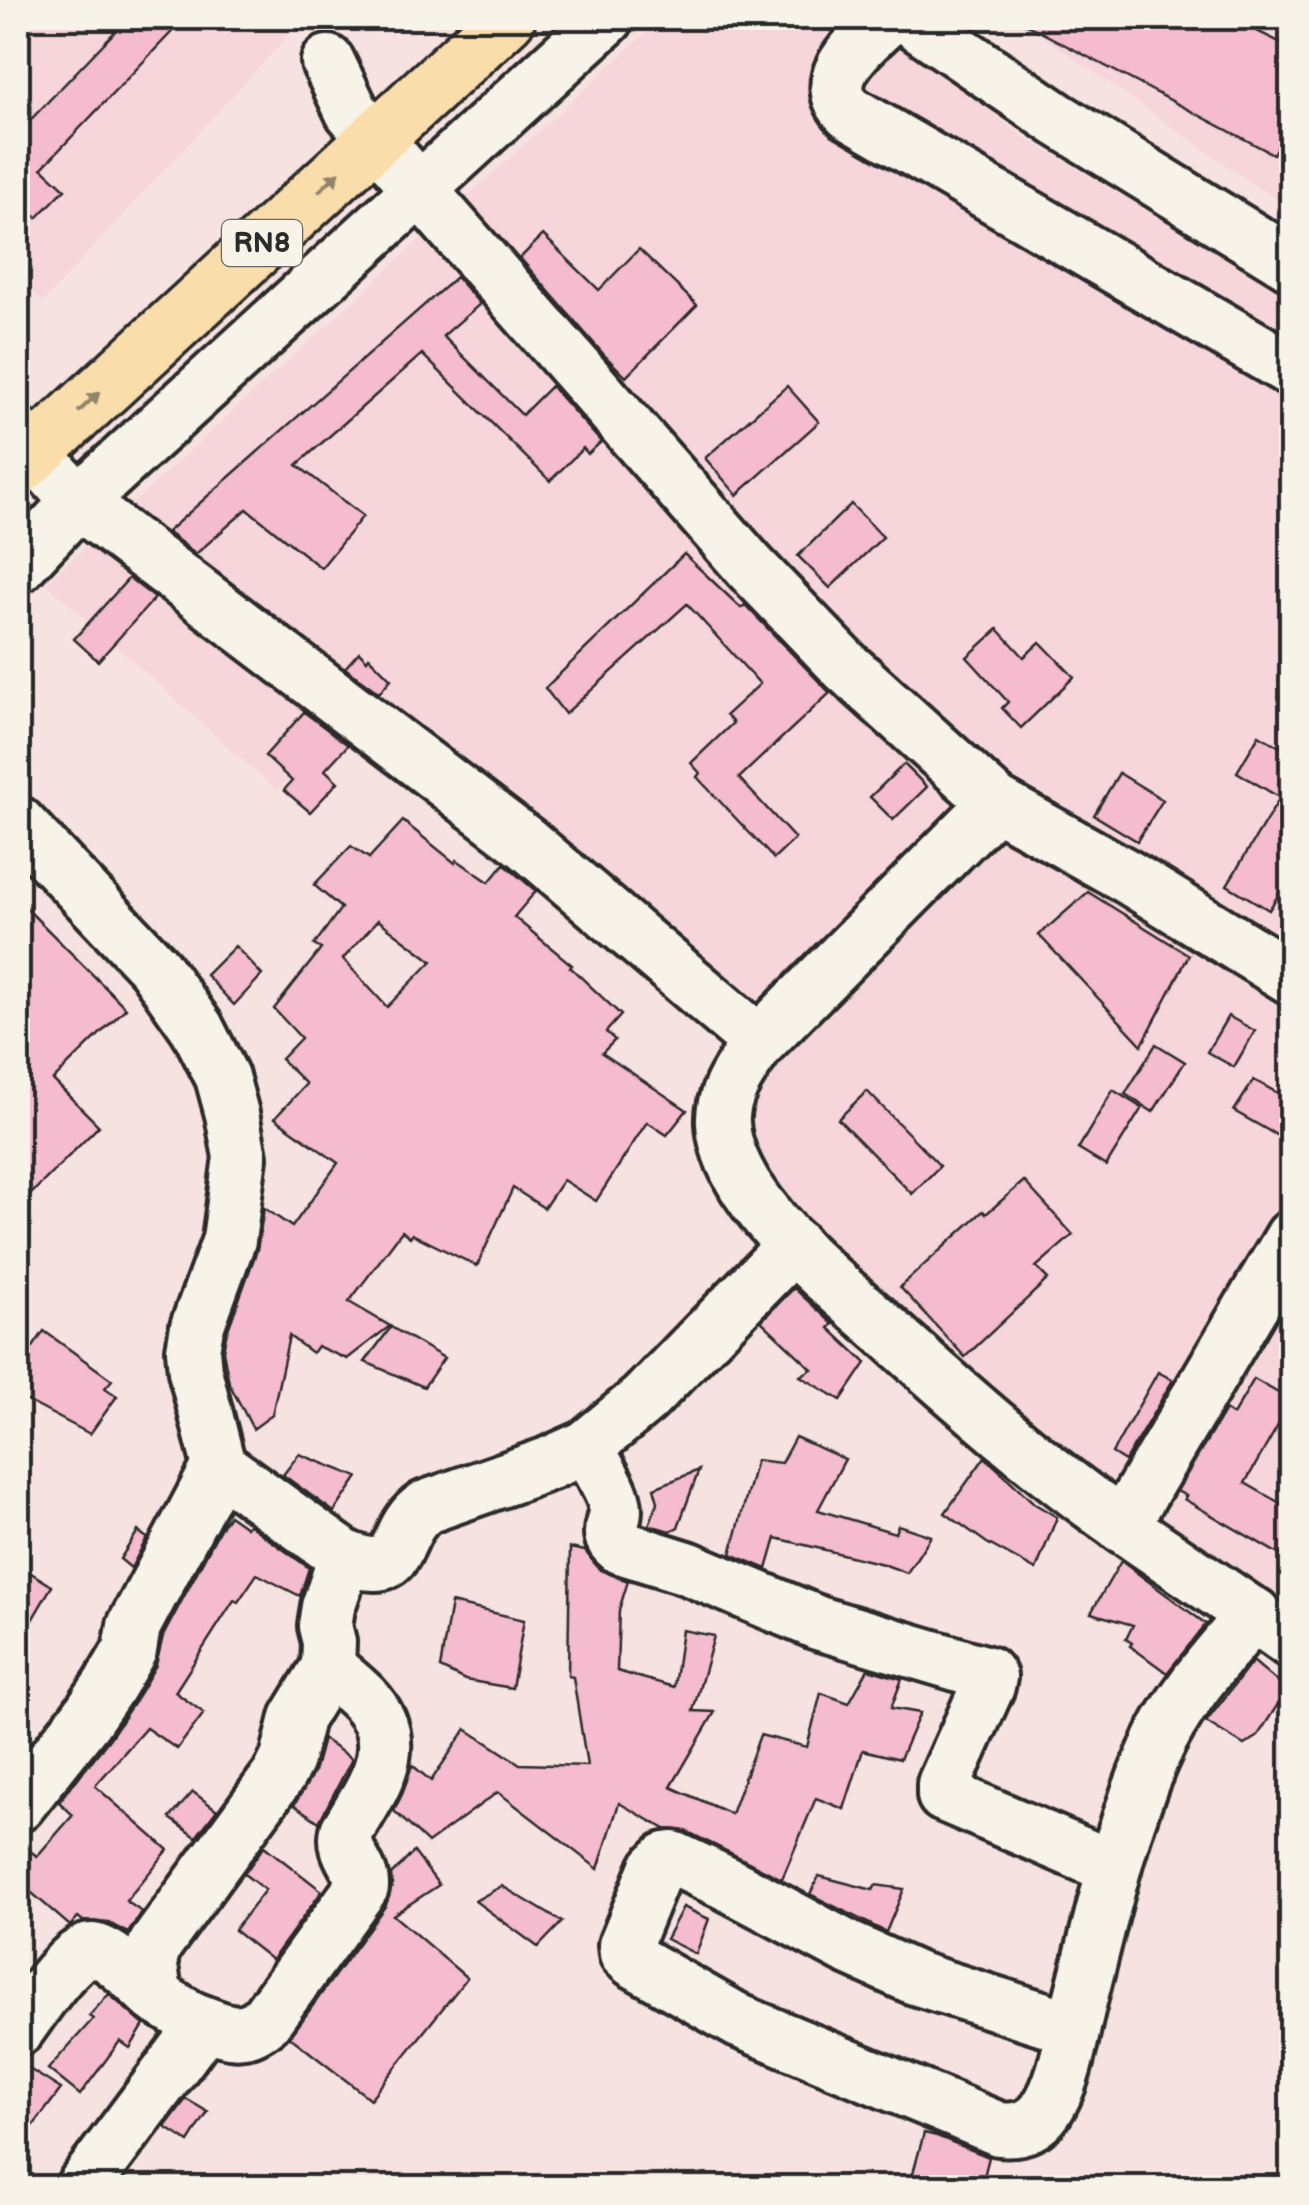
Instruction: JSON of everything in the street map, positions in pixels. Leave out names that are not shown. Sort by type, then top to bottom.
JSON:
[{"type":"main road","name":"RN8","points":[[364,125],[453,18]]},
{"type":"main road","name":"RN8","points":[[22,443],[364,125],[507,18]]},
{"type":"street","points":[[18,566],[78,502],[607,18]]},
{"type":"street","points":[[888,18],[851,56],[837,80],[838,98],[849,112],[1292,370]]},
{"type":"street","points":[[908,18],[1057,119],[1292,264]]},
{"type":"street","points":[[328,62],[364,125],[750,566],[846,667],[996,802],[1128,876],[1292,978]]},
{"type":"street","points":[[22,443],[78,502],[526,843],[759,1042]]},
{"type":"street","points":[[996,802],[759,1042],[726,1098],[722,1123],[731,1158],[746,1186],[794,1245],[969,1406],[1122,1526],[1272,1628],[1196,1681],[1165,1729],[1150,1761],[1114,1868],[1073,2028],[1058,2084],[1044,2114],[1032,2125],[999,2129],[738,2021],[634,1961],[626,1954],[625,1945],[656,1869],[673,1858],[915,1978],[1073,2028]]},
{"type":"street","points":[[18,823],[154,967],[197,1028],[222,1077],[240,1157],[229,1240],[193,1350],[219,1466],[345,1557],[363,1564],[384,1563],[393,1555],[411,1520],[426,1507],[586,1448],[644,1398],[794,1245]]},
{"type":"street","points":[[1122,1526],[1292,1237]]},
{"type":"street","points":[[586,1448],[615,1505],[610,1533],[614,1544],[687,1568],[818,1623],[990,1677],[944,1784],[944,1795],[1114,1868]]},
{"type":"street","points":[[18,1805],[122,1666],[130,1650],[134,1626],[219,1466]]},
{"type":"street","points":[[328,1666],[366,1701],[385,1742],[385,1758],[376,1782],[345,1840],[362,1875],[362,1888],[267,2018],[258,2027],[236,2033],[174,2008],[150,1961],[155,1946],[288,1759],[297,1718],[328,1666],[325,1626],[345,1557]]},
{"type":"street","points":[[18,2030],[66,1967],[84,1951],[93,1950],[106,1954],[200,2030],[82,2188]]},
{"type":"shaded area","points":[[18,18],[304,18],[43,302],[18,276]]},
{"type":"shaded area","points":[[662,18],[869,18],[1027,139],[1291,295],[1291,1663],[757,1192],[714,1088],[728,1016],[353,713],[277,791],[46,583]]},
{"type":"shaded area","points":[[1017,18],[1291,18],[1291,206],[1263,191]]},
{"type":"building","points":[[128,18],[185,18],[42,168],[65,189],[37,218],[18,199],[18,133]]},
{"type":"building","points":[[1014,18],[1230,18],[1292,48],[1292,120],[1273,154]]},
{"type":"building","points":[[543,235],[599,290],[639,249],[697,305],[626,377],[520,258]]},
{"type":"building","points":[[456,277],[480,304],[443,336],[522,415],[551,386],[601,442],[588,454],[583,448],[550,481],[422,354],[297,465],[363,516],[321,568],[247,509],[196,554],[167,532]]},
{"type":"building","points":[[787,386],[819,422],[737,495],[705,458]]},
{"type":"building","points":[[851,504],[883,537],[830,588],[798,556]]},
{"type":"building","points":[[684,554],[741,608],[745,605],[830,693],[739,778],[795,839],[774,859],[697,777],[700,773],[691,763],[733,723],[726,715],[760,684],[687,604],[565,714],[545,688]]},
{"type":"building","points":[[129,578],[155,598],[98,661],[74,639]]},
{"type":"building","points":[[998,629],[1024,657],[1040,642],[1074,677],[1021,728],[1002,708],[1008,702],[967,657]]},
{"type":"building","points":[[359,652],[391,679],[379,693],[345,668]]},
{"type":"building","points":[[304,712],[348,745],[325,770],[338,782],[310,812],[284,790],[292,781],[265,756]]},
{"type":"building","points":[[1259,735],[1292,754],[1292,873],[1269,910],[1227,885],[1280,798],[1237,772]]},
{"type":"building","points":[[904,764],[927,787],[893,820],[870,797]]},
{"type":"building","points":[[1119,773],[1163,800],[1137,841],[1094,815]]},
{"type":"building","points":[[403,821],[455,863],[457,860],[489,882],[504,864],[536,891],[514,917],[572,965],[621,1015],[606,1032],[615,1040],[602,1053],[687,1110],[667,1135],[647,1122],[596,1201],[563,1180],[544,1208],[513,1188],[477,1266],[402,1231],[349,1302],[390,1326],[347,1359],[317,1346],[312,1353],[289,1336],[272,1415],[253,1429],[229,1383],[223,1351],[257,1250],[264,1208],[292,1227],[338,1163],[275,1118],[306,1084],[281,1059],[301,1038],[274,1009],[321,949],[314,945],[341,908],[314,885],[351,846],[369,858]],"holes":[[[378,920],[432,961],[387,1007],[343,959]]]},
{"type":"building","points":[[1088,892],[1189,955],[1142,1045],[1039,935]]},
{"type":"building","points":[[18,900],[126,1008],[53,1080],[99,1126],[18,1207]]},
{"type":"building","points":[[235,946],[262,975],[234,1005],[206,975]]},
{"type":"building","points":[[1228,1016],[1255,1031],[1234,1067],[1207,1052]]},
{"type":"building","points":[[1156,1044],[1185,1062],[1153,1112],[1125,1094]]},
{"type":"building","points":[[1254,1080],[1292,1101],[1292,1144],[1234,1111]]},
{"type":"building","points":[[1113,1090],[1142,1108],[1106,1166],[1078,1149]]},
{"type":"building","points":[[867,1091],[940,1166],[912,1194],[838,1119]]},
{"type":"building","points":[[1024,1181],[1073,1235],[1036,1267],[1048,1279],[965,1357],[900,1287],[983,1211],[986,1214]]},
{"type":"building","points":[[794,1288],[833,1324],[829,1328],[866,1363],[841,1400],[800,1376],[812,1369],[761,1321]]},
{"type":"building","points":[[391,1327],[444,1358],[424,1387],[365,1362]]},
{"type":"building","points":[[44,1331],[112,1380],[105,1388],[117,1396],[90,1434],[18,1396],[18,1369]]},
{"type":"building","points":[[1158,1372],[1173,1380],[1125,1461],[1112,1453]]},
{"type":"building","points":[[1254,1379],[1292,1401],[1245,1483],[1292,1510],[1292,1562],[1184,1499],[1186,1496],[1177,1491],[1225,1410],[1233,1415]]},
{"type":"building","points":[[795,1437],[845,1459],[818,1510],[895,1533],[898,1525],[931,1536],[907,1573],[776,1538],[767,1569],[731,1554],[756,1460],[781,1463]]},
{"type":"building","points":[[299,1454],[358,1477],[334,1512],[283,1475]]},
{"type":"building","points":[[985,1457],[1035,1504],[1057,1517],[1036,1570],[987,1543],[945,1513]]},
{"type":"building","points":[[699,1470],[678,1527],[670,1531],[649,1525],[658,1502],[654,1488]]},
{"type":"building","points":[[229,1515],[309,1568],[300,1596],[257,1574],[238,1602],[234,1600],[175,1692],[204,1713],[177,1749],[146,1728],[95,1786],[168,1850],[126,1901],[142,1912],[128,1933],[109,1923],[78,1917],[70,1926],[18,1881],[18,1842],[37,1856],[73,1815],[59,1802],[110,1738],[156,1665],[163,1636]]},
{"type":"building","points":[[138,1531],[147,1538],[131,1568],[120,1559]]},
{"type":"building","points":[[570,1548],[585,1551],[600,1570],[628,1581],[619,1610],[617,1671],[674,1687],[682,1630],[714,1636],[693,1711],[715,1712],[671,1787],[731,1814],[760,1735],[807,1747],[821,1693],[849,1703],[868,1669],[902,1679],[891,1708],[920,1713],[900,1759],[863,1750],[844,1809],[816,1798],[782,1879],[686,1831],[665,1829],[619,1803],[598,1869],[498,1792],[428,1843],[394,1811],[412,1765],[431,1781],[466,1729],[520,1764],[587,1766],[573,1677],[568,1676]]},
{"type":"building","points":[[1121,1561],[1206,1624],[1167,1673],[1130,1646],[1132,1643],[1126,1639],[1133,1625],[1091,1613]]},
{"type":"building","points":[[18,1565],[52,1586],[18,1644]]},
{"type":"building","points":[[451,1603],[524,1620],[512,1688],[465,1680],[440,1668]]},
{"type":"building","points":[[1253,1661],[1287,1690],[1257,1737],[1244,1745],[1206,1722]]},
{"type":"building","points":[[323,1739],[352,1759],[319,1822],[294,1805],[314,1772]]},
{"type":"building","points":[[193,1792],[217,1810],[196,1837],[170,1818]]},
{"type":"building","points":[[264,1846],[322,1891],[272,1960],[234,1930],[265,1890],[244,1874]]},
{"type":"building","points":[[414,1852],[439,1885],[393,1915],[467,1978],[370,2099],[290,2037],[386,1905],[391,1875]]},
{"type":"building","points":[[819,1876],[873,1890],[876,1885],[904,1889],[886,1932],[810,1894]]},
{"type":"building","points":[[502,1886],[562,1922],[538,1947],[475,1901]]},
{"type":"building","points":[[683,1907],[709,1919],[696,1954],[666,1939]]},
{"type":"building","points":[[109,1994],[144,2025],[130,2048],[120,2041],[80,2095],[48,2069],[93,2019],[89,2016]]},
{"type":"building","points":[[18,2062],[61,2089],[18,2146]]},
{"type":"building","points":[[186,2099],[208,2112],[189,2142],[165,2127]]},
{"type":"building","points":[[924,2133],[989,2157],[981,2188],[909,2188]]}]
